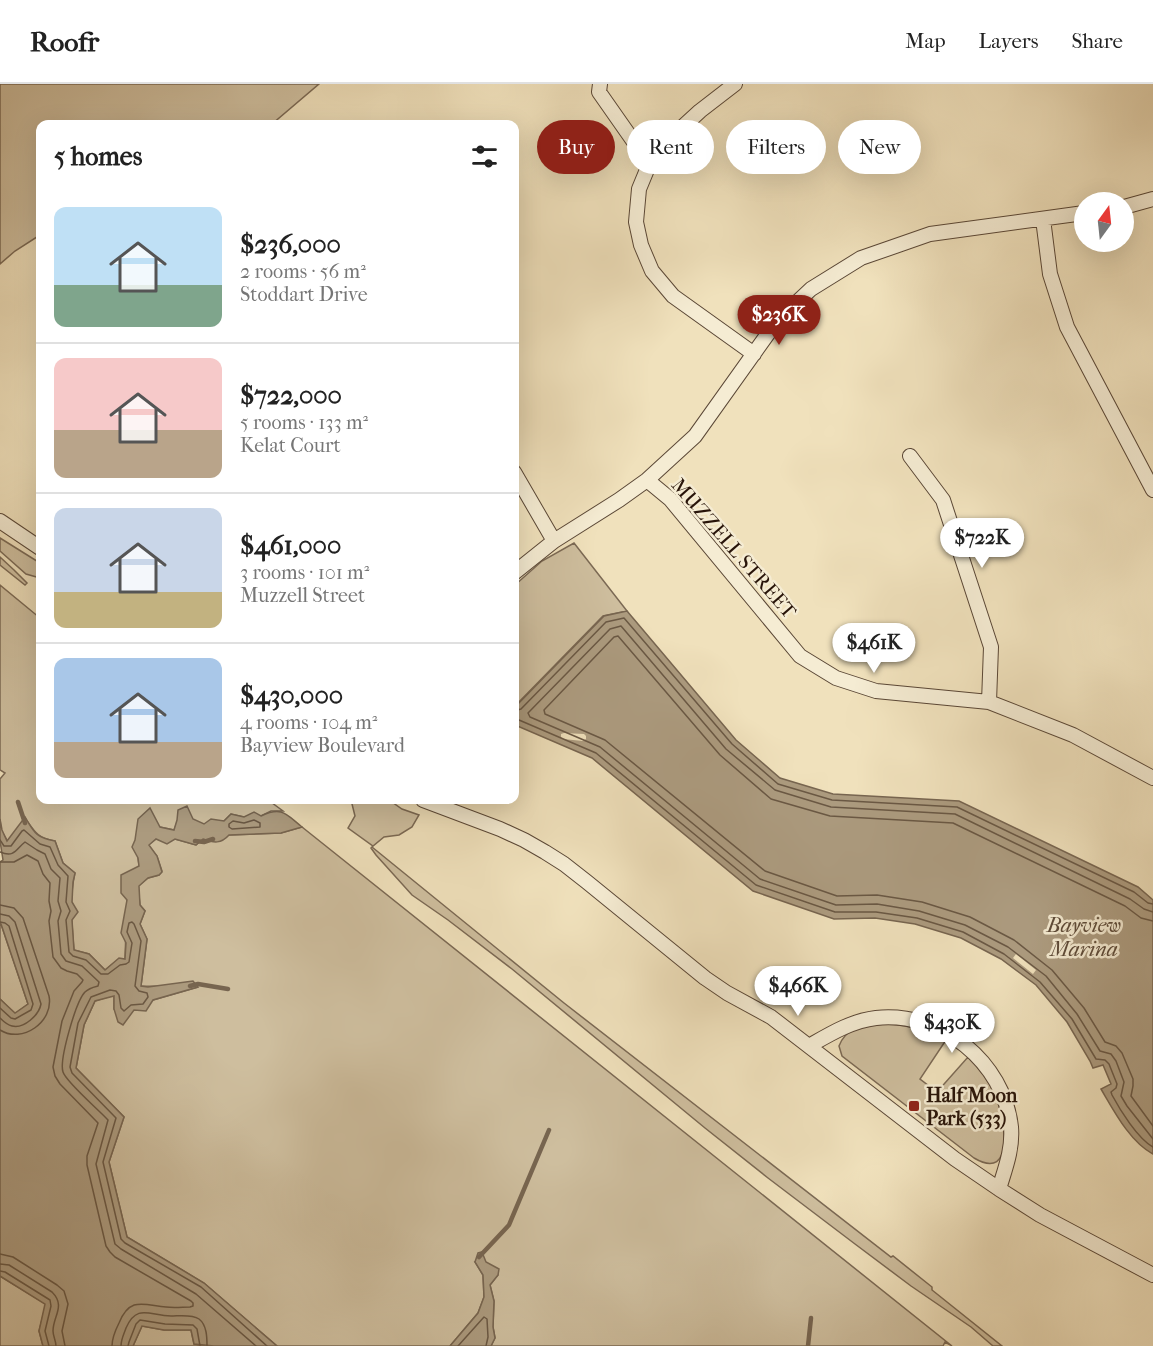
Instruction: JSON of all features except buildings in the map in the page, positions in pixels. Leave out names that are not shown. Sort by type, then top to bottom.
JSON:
[{"type":"street","points":[[600,84],[599,92],[627,132]]},
{"type":"street","points":[[690,120],[735,84]]},
{"type":"street","points":[[645,174],[639,189],[636,222],[641,245],[652,271],[673,296],[754,354]]},
{"type":"street","points":[[1134,204],[1153,199]]},
{"type":"street","points":[[519,569],[554,541],[620,500],[647,480],[695,436],[777,321],[811,289],[861,258],[930,234],[1074,214]]},
{"type":"street","points":[[1043,219],[1050,274],[1067,327],[1153,489]]},
{"type":"street","points":[[910,456],[943,500],[991,647],[989,702]]},
{"type":"street","name":"MUZZELL STREET","points":[[647,480],[670,499],[800,656],[836,678],[876,691],[989,702],[1073,735],[1153,778]]},
{"type":"street","points":[[519,481],[554,541]]},
{"type":"street","points":[[0,521],[36,545]]},
{"type":"street","points":[[434,804],[524,840],[564,864],[705,978],[771,1017],[947,1153],[1049,1221],[1153,1275]]},
{"type":"street","points":[[809,1046],[862,1021],[888,1018],[902,1018],[926,1023],[960,1040],[979,1058],[994,1078],[1009,1116],[1010,1149],[999,1189]]},
{"type":"shaded area","points":[[0,84],[319,84],[277,120],[36,120],[36,238],[0,264]]},
{"type":"shaded area","points":[[0,538],[36,560],[36,577],[26,574],[0,551]]},
{"type":"shaded area","points":[[574,543],[627,611],[603,616],[519,702],[519,581],[542,561]]},
{"type":"shaded area","points":[[0,557],[27,583],[25,585],[0,565]]},
{"type":"shaded area","points":[[0,585],[36,615],[36,804],[273,804],[283,811],[271,811],[261,816],[244,817],[231,814],[224,821],[204,824],[178,820],[174,830],[160,827],[138,858],[139,866],[127,900],[125,959],[119,959],[105,970],[89,954],[74,950],[72,902],[75,873],[63,863],[55,841],[37,834],[25,818],[8,842],[1,830],[0,779],[5,773],[0,770]]},
{"type":"shaded area","points":[[352,804],[395,804],[419,815],[412,827],[399,835],[384,837],[373,846],[348,828],[355,816]]},
{"type":"shaded area","points":[[302,827],[952,1346],[945,1342],[943,1346],[491,1346],[495,1338],[494,1301],[490,1285],[498,1275],[489,1265],[475,1262],[483,1275],[484,1297],[478,1313],[450,1346],[277,1346],[204,1283],[127,1237],[109,1162],[124,1117],[76,1068],[84,1025],[95,1001],[114,995],[114,1009],[134,1010],[153,1000],[198,987],[141,986],[147,939],[140,924],[145,911],[140,905],[138,886],[148,878],[159,875],[162,871],[157,856],[148,845],[156,839],[175,839],[196,845],[203,839],[229,835],[281,833]]},
{"type":"shaded area","points":[[372,847],[564,1003],[891,1257],[893,1256],[1002,1346],[993,1346],[971,1327],[911,1286],[768,1178],[512,969],[412,895],[376,855]]},
{"type":"shaded area","points":[[0,923],[28,1004],[15,1014],[0,999]]},
{"type":"shaded area","points":[[885,1024],[917,1029],[946,1040],[920,1079],[937,1092],[968,1057],[980,1070],[993,1090],[1002,1117],[1004,1143],[1002,1154],[997,1162],[988,1163],[974,1158],[842,1056],[839,1046],[842,1039],[852,1030]]},
{"type":"shaded area","points":[[0,1276],[46,1304],[39,1331],[43,1346],[0,1346]]},
{"type":"shaded area","points":[[142,1326],[164,1330],[191,1330],[194,1344],[214,1346],[133,1346]]},
{"type":"water","name":"Bayview Marina","points":[[627,611],[736,740],[780,778],[833,794],[959,801],[1138,887],[1153,900],[1153,1154],[1130,1134],[1101,1089],[1111,1084],[1103,1065],[1093,1068],[1067,1022],[1036,985],[1001,959],[961,938],[915,924],[875,918],[834,919],[753,891],[592,758],[519,727],[519,703],[604,616]]},
{"type":"water","points":[[187,806],[193,819],[204,824],[211,819],[224,821],[231,814],[244,817],[254,812],[261,816],[279,812],[288,815],[302,827],[281,833],[229,835],[217,842],[203,839],[196,845],[175,839],[167,844],[156,839],[149,845],[157,856],[162,872],[148,878],[139,886],[140,905],[145,911],[140,924],[147,939],[141,986],[193,981],[198,987],[153,1000],[146,1011],[134,1010],[123,1025],[118,1022],[114,1009],[114,996],[95,1001],[84,1025],[76,1068],[124,1117],[109,1162],[127,1237],[204,1283],[277,1346],[194,1344],[191,1330],[164,1330],[142,1326],[133,1346],[43,1346],[39,1331],[45,1304],[0,1276],[0,999],[15,1013],[28,1004],[0,923],[0,862],[3,860],[0,819],[7,841],[25,817],[36,834],[55,841],[63,863],[75,873],[72,902],[78,912],[72,920],[74,950],[89,954],[105,970],[119,958],[125,959],[126,943],[121,933],[127,900],[121,893],[121,875],[139,866],[138,858],[132,847],[138,819],[150,808],[160,827],[174,830],[178,810]]},
{"type":"water","points":[[482,1252],[486,1262],[499,1269],[498,1275],[490,1285],[494,1301],[495,1338],[491,1346],[450,1346],[478,1313],[484,1297],[483,1275],[475,1262],[478,1253]]},
{"type":"pier","points":[[561,734],[584,734],[586,739],[583,741],[563,739]]},
{"type":"pier","points":[[1016,954],[1036,970],[1033,974],[1013,958]]},
{"type":"waterway","points":[[18,802],[25,823]]},
{"type":"waterway","points":[[195,841],[204,842],[213,839]]},
{"type":"waterway","points":[[190,986],[198,984],[228,989]]},
{"type":"waterway","points":[[479,1257],[509,1225],[549,1130]]},
{"type":"waterway","points":[[808,1346],[811,1318]]},
{"type":"place","name":"Half Moon Park (533)","points":[[914,1106]]}]
